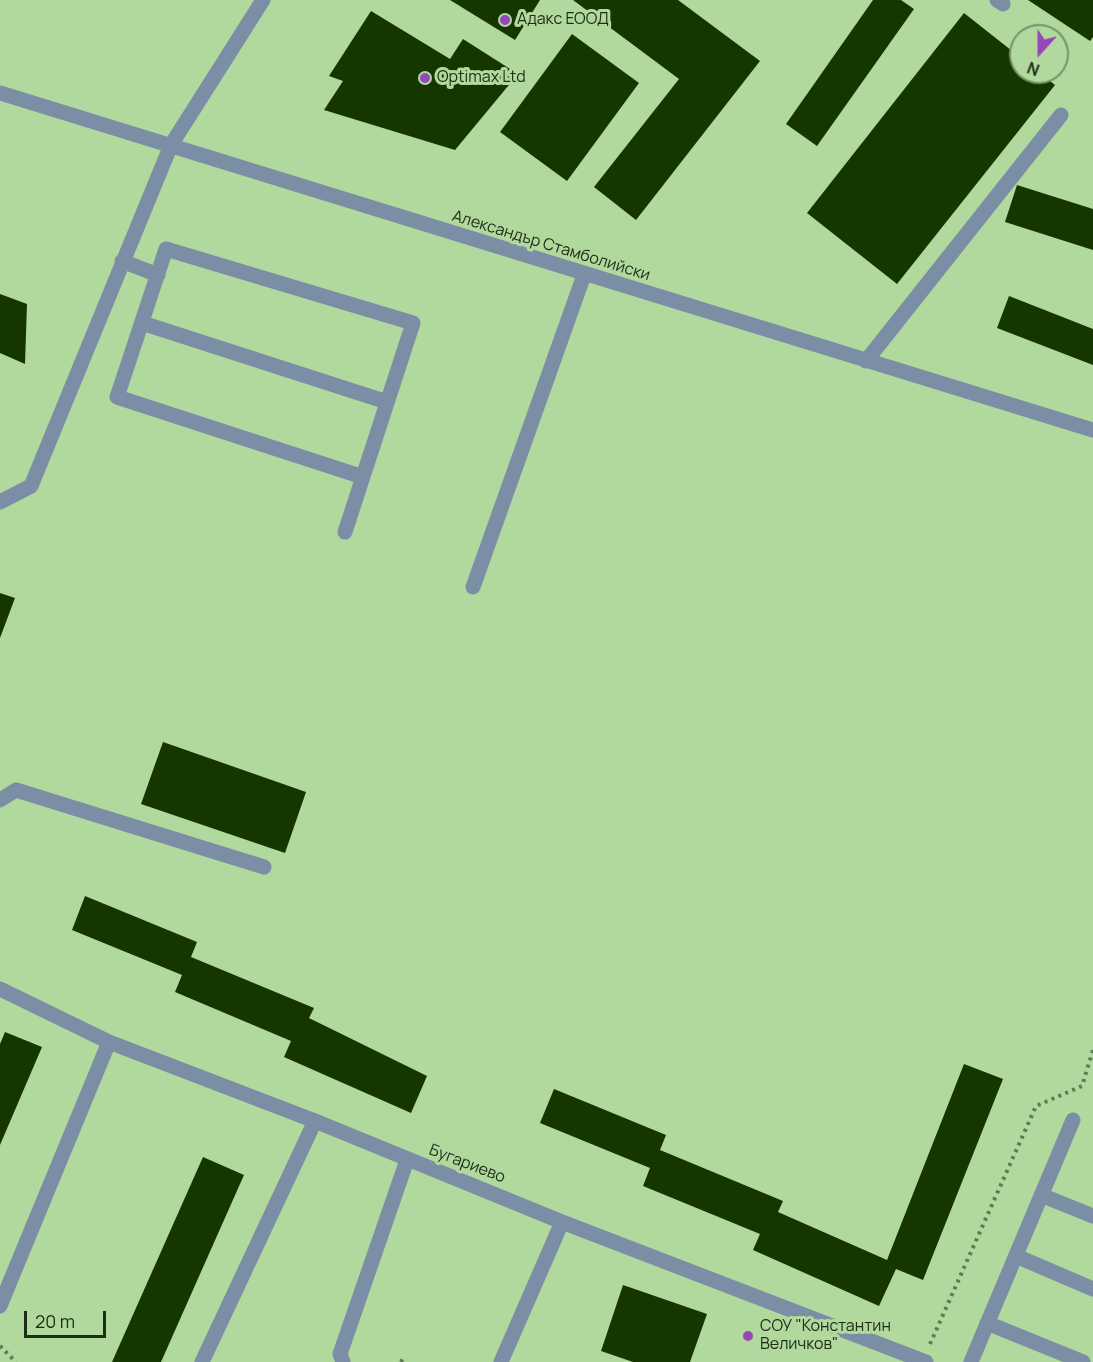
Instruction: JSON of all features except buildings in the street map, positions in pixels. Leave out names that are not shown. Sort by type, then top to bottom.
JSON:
[{"type":"street","points":[[0,502],[31,486],[171,145],[263,0]]},
{"type":"street","name":"Александър Стамболийски","points":[[0,93],[584,275],[1093,430]]},
{"type":"street","points":[[866,361],[1061,115]]},
{"type":"street","points":[[345,532],[363,477],[387,402],[413,323],[166,249],[117,398],[363,477]]},
{"type":"street","points":[[122,261],[158,275]]},
{"type":"street","points":[[473,587],[584,275]]},
{"type":"street","points":[[142,323],[387,402]]},
{"type":"street","points":[[0,800],[16,790],[264,867]]},
{"type":"street","name":"Бугариево","points":[[0,989],[109,1042],[315,1121],[562,1222],[925,1361]]},
{"type":"street","points":[[0,1306],[109,1042]]},
{"type":"street","points":[[971,1362],[1073,1120]]},
{"type":"street","points":[[202,1362],[315,1121]]},
{"type":"street","points":[[343,1362],[340,1354],[407,1160]]},
{"type":"street","points":[[1041,1195],[1093,1216]]},
{"type":"street","points":[[501,1362],[562,1222]]},
{"type":"street","points":[[1016,1256],[1093,1289]]},
{"type":"street","points":[[987,1323],[1083,1362]]},
{"type":"path","points":[[925,1361],[1036,1106],[1082,1086],[1093,1050]]},
{"type":"path","points":[[0,1346],[16,1362]]},
{"type":"place","name":"Адакс ЕООД","points":[[505,20]]},
{"type":"place","name":"Optimax Ltd","points":[[425,78]]},
{"type":"place","name":"СОУ \"Константин Величков\"","points":[[748,1336]]}]
